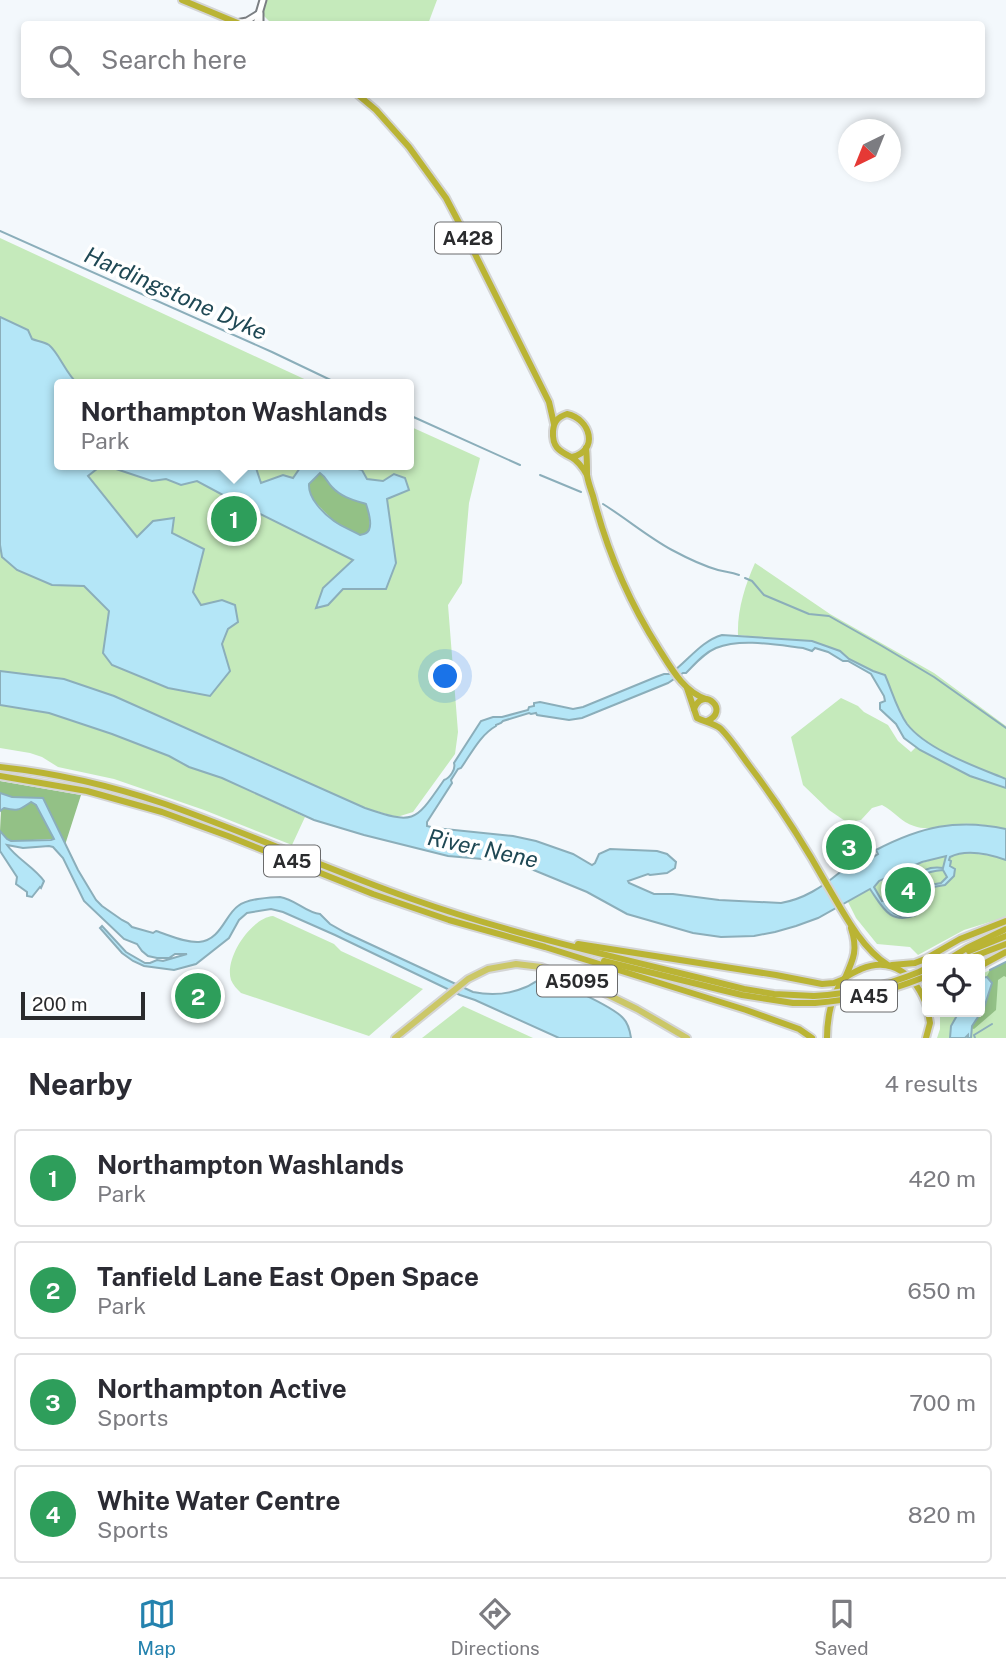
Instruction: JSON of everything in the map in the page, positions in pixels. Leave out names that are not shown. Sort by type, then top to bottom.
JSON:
[{"type":"highway","points":[[182,0],[231,21]]},
{"type":"highway","name":"A428","points":[[362,98],[409,147],[446,198],[548,402],[554,424]]},
{"type":"highway","points":[[548,402],[556,409],[576,417],[587,428],[587,475],[599,520],[619,575],[640,619],[668,664],[687,688],[714,703],[722,730],[782,811],[849,923],[871,953],[889,966],[906,973],[922,995]]},
{"type":"highway","points":[[567,414],[559,417],[554,424],[555,446],[564,455],[572,457],[578,456],[586,449]]},
{"type":"highway","points":[[572,457],[587,475]]},
{"type":"highway","points":[[687,688],[697,718],[722,730]]},
{"type":"highway","points":[[694,709],[697,703],[706,699]]},
{"type":"highway","points":[[707,721],[713,719],[716,713]]},
{"type":"highway","name":"A45","points":[[0,767],[113,789],[163,804],[413,900],[476,921],[744,989],[815,1000]]},
{"type":"highway","name":"A45","points":[[0,776],[87,791],[162,812],[373,894],[449,920],[545,947],[742,995],[793,1003],[861,998],[895,988],[922,975]]},
{"type":"highway","points":[[558,942],[586,944],[822,984],[834,983],[869,966],[889,966],[925,959],[960,939],[1006,921]]},
{"type":"highway","points":[[827,1038],[833,1001],[855,952],[855,940],[849,923]]},
{"type":"highway","points":[[957,954],[1006,929]]},
{"type":"highway","points":[[961,954],[1006,936]]},
{"type":"highway","points":[[980,954],[1006,944]]},
{"type":"highway","points":[[545,947],[746,1010],[799,1029],[812,1038]]},
{"type":"highway","points":[[985,963],[1006,952]]},
{"type":"highway","points":[[926,1038],[930,1017]]},
{"type":"main road","name":"A5095","points":[[395,1038],[474,975],[496,967],[516,964],[541,967],[611,995],[687,1038]]},
{"type":"street","points":[[259,21],[263,0]]},
{"type":"street","points":[[247,21],[260,13]]},
{"type":"green space","points":[[265,0],[437,0],[429,21],[269,21],[263,15]]},
{"type":"green space","points":[[0,238],[304,379],[54,379],[54,470],[414,470],[414,428],[480,458],[469,503],[462,583],[448,605],[458,732],[455,754],[413,812],[397,817],[365,808],[114,696],[64,679],[0,671]]},
{"type":"green space","points":[[320,473],[340,493],[366,504],[370,528],[366,534],[360,535],[334,521],[311,498],[309,484]]},
{"type":"green space","points":[[755,563],[830,614],[934,673],[1006,726],[1006,779],[939,750],[916,734],[900,713],[885,675],[821,644],[738,635],[742,598]]},
{"type":"green space","points":[[841,698],[888,725],[898,741],[911,752],[916,747],[970,776],[1006,788],[1006,829],[968,824],[920,828],[905,822],[882,805],[872,808],[861,820],[850,822],[829,810],[803,785],[791,737]]},
{"type":"green space","points":[[0,705],[49,713],[112,734],[222,778],[305,817],[292,845],[204,810],[114,779],[58,767],[30,753],[0,748]]},
{"type":"green space","points":[[0,781],[81,795],[65,845],[41,803],[0,798]]},
{"type":"green space","points":[[31,802],[36,805],[54,839],[7,839],[0,831],[1,810],[11,810]]},
{"type":"green space","points":[[970,853],[1006,860],[1006,917],[964,930],[918,955],[910,947],[877,944],[856,918],[847,900],[891,876],[921,864]]},
{"type":"green space","points":[[273,916],[423,989],[369,1036],[241,993],[231,980],[230,971],[235,951],[248,931],[265,918]]},
{"type":"green space","points":[[1006,962],[1006,1038],[937,1038],[940,1017],[985,1017],[985,972]]},
{"type":"green space","points":[[1006,962],[1006,977],[998,980],[996,1010],[974,1029],[971,1028],[979,1017],[985,1017],[985,1002],[992,983],[986,978],[990,970]]},
{"type":"green space","points":[[463,1006],[533,1038],[422,1038]]},
{"type":"water","points":[[0,317],[28,330],[32,339],[49,345],[74,379],[54,379],[54,470],[96,470],[88,476],[137,537],[153,521],[174,518],[172,533],[204,549],[193,592],[201,605],[222,600],[235,605],[238,622],[228,629],[222,644],[230,671],[210,696],[168,688],[112,665],[103,653],[109,611],[84,586],[52,585],[17,570],[2,557]]},
{"type":"water","points":[[119,470],[257,470],[261,483],[283,475],[293,478],[299,470],[362,470],[367,479],[383,481],[394,474],[405,478],[409,490],[387,499],[396,563],[386,589],[343,589],[328,605],[316,608],[323,588],[353,560],[197,481],[181,485],[166,479],[152,481]],"holes":[[[320,473],[332,487],[348,498],[366,504],[370,524],[367,532],[360,535],[330,518],[317,505],[309,484]]]},
{"type":"water","name":"River Nene","points":[[722,635],[812,641],[840,651],[849,659],[885,675],[900,713],[916,733],[939,750],[1006,779],[1006,788],[970,776],[920,750],[904,738],[896,724],[880,709],[880,703],[885,701],[884,696],[871,674],[848,661],[815,648],[812,651],[771,644],[736,643],[712,650],[686,673],[668,683],[582,718],[569,720],[529,713],[496,725],[458,769],[427,826],[536,841],[573,854],[592,865],[599,854],[610,849],[657,851],[667,854],[676,862],[675,868],[667,873],[648,874],[628,881],[629,883],[654,894],[719,900],[781,903],[797,899],[819,888],[845,869],[878,854],[876,850],[908,835],[939,827],[971,824],[1006,829],[1006,860],[970,853],[950,857],[950,866],[955,869],[954,876],[945,885],[933,887],[930,897],[917,909],[916,915],[907,918],[888,913],[870,889],[818,918],[775,932],[721,937],[693,933],[627,914],[587,892],[519,864],[448,856],[314,820],[222,778],[112,734],[49,713],[0,705],[0,671],[64,679],[114,696],[365,808],[404,818],[419,812],[450,775],[454,763],[481,721],[528,710],[534,703],[540,702],[573,709],[583,707],[656,677],[670,674],[714,638]],"holes":[[[946,856],[943,868],[923,871],[901,888],[902,895],[907,894],[915,880],[931,872],[943,870],[947,877],[941,883],[925,886],[925,898],[905,915],[894,913],[892,910],[895,902],[889,899],[882,901],[874,887],[879,881],[922,862]]]},
{"type":"water","points":[[0,793],[12,797],[43,798],[78,870],[96,900],[132,927],[199,942],[213,937],[233,910],[240,905],[256,899],[280,897],[320,914],[330,924],[346,933],[473,992],[506,993],[540,980],[570,988],[617,1013],[626,1022],[631,1038],[559,1038],[460,995],[335,935],[271,909],[247,913],[239,920],[229,938],[196,964],[174,970],[144,966],[122,953],[100,928],[102,926],[126,952],[145,963],[163,961],[187,954],[175,954],[169,958],[148,956],[137,944],[124,939],[84,901],[63,858],[53,847],[23,848],[7,845],[44,881],[32,897],[27,896],[27,892],[16,884],[17,877],[0,851],[0,831],[11,841],[54,839],[36,805],[31,802],[19,809],[4,808],[0,811]]},
{"type":"water","points":[[985,977],[992,983],[985,1005]]},
{"type":"water","points":[[956,1017],[978,1017],[972,1026],[971,1038],[968,1038],[968,1035],[965,1038],[950,1038],[951,1026]]},
{"type":"waterway","name":"Hardingstone Dyke","points":[[0,231],[329,379]]},
{"type":"waterway","name":"Hardingstone Dyke","points":[[414,417],[520,465]]},
{"type":"waterway","name":"Hardingstone Dyke","points":[[540,475],[581,492]]},
{"type":"waterway","name":"Hardingstone Dyke","points":[[603,504],[677,553],[739,575]]},
{"type":"waterway","name":"Hardingstone Dyke","points":[[745,578],[752,581],[764,595],[809,614],[829,616],[882,646],[934,677],[1006,728]]},
{"type":"waterway","points":[[990,970],[1006,962]]},
{"type":"waterway","points":[[975,1038],[974,1035],[992,1024]]},
{"type":"place","name":"Northampton Washlands","points":[[234,519]]},
{"type":"place","name":"Northampton Active","points":[[849,847]]},
{"type":"place","name":"White Water Centre","points":[[908,890]]},
{"type":"place","name":"Tanfield Lane East Open Space","points":[[198,996]]}]
